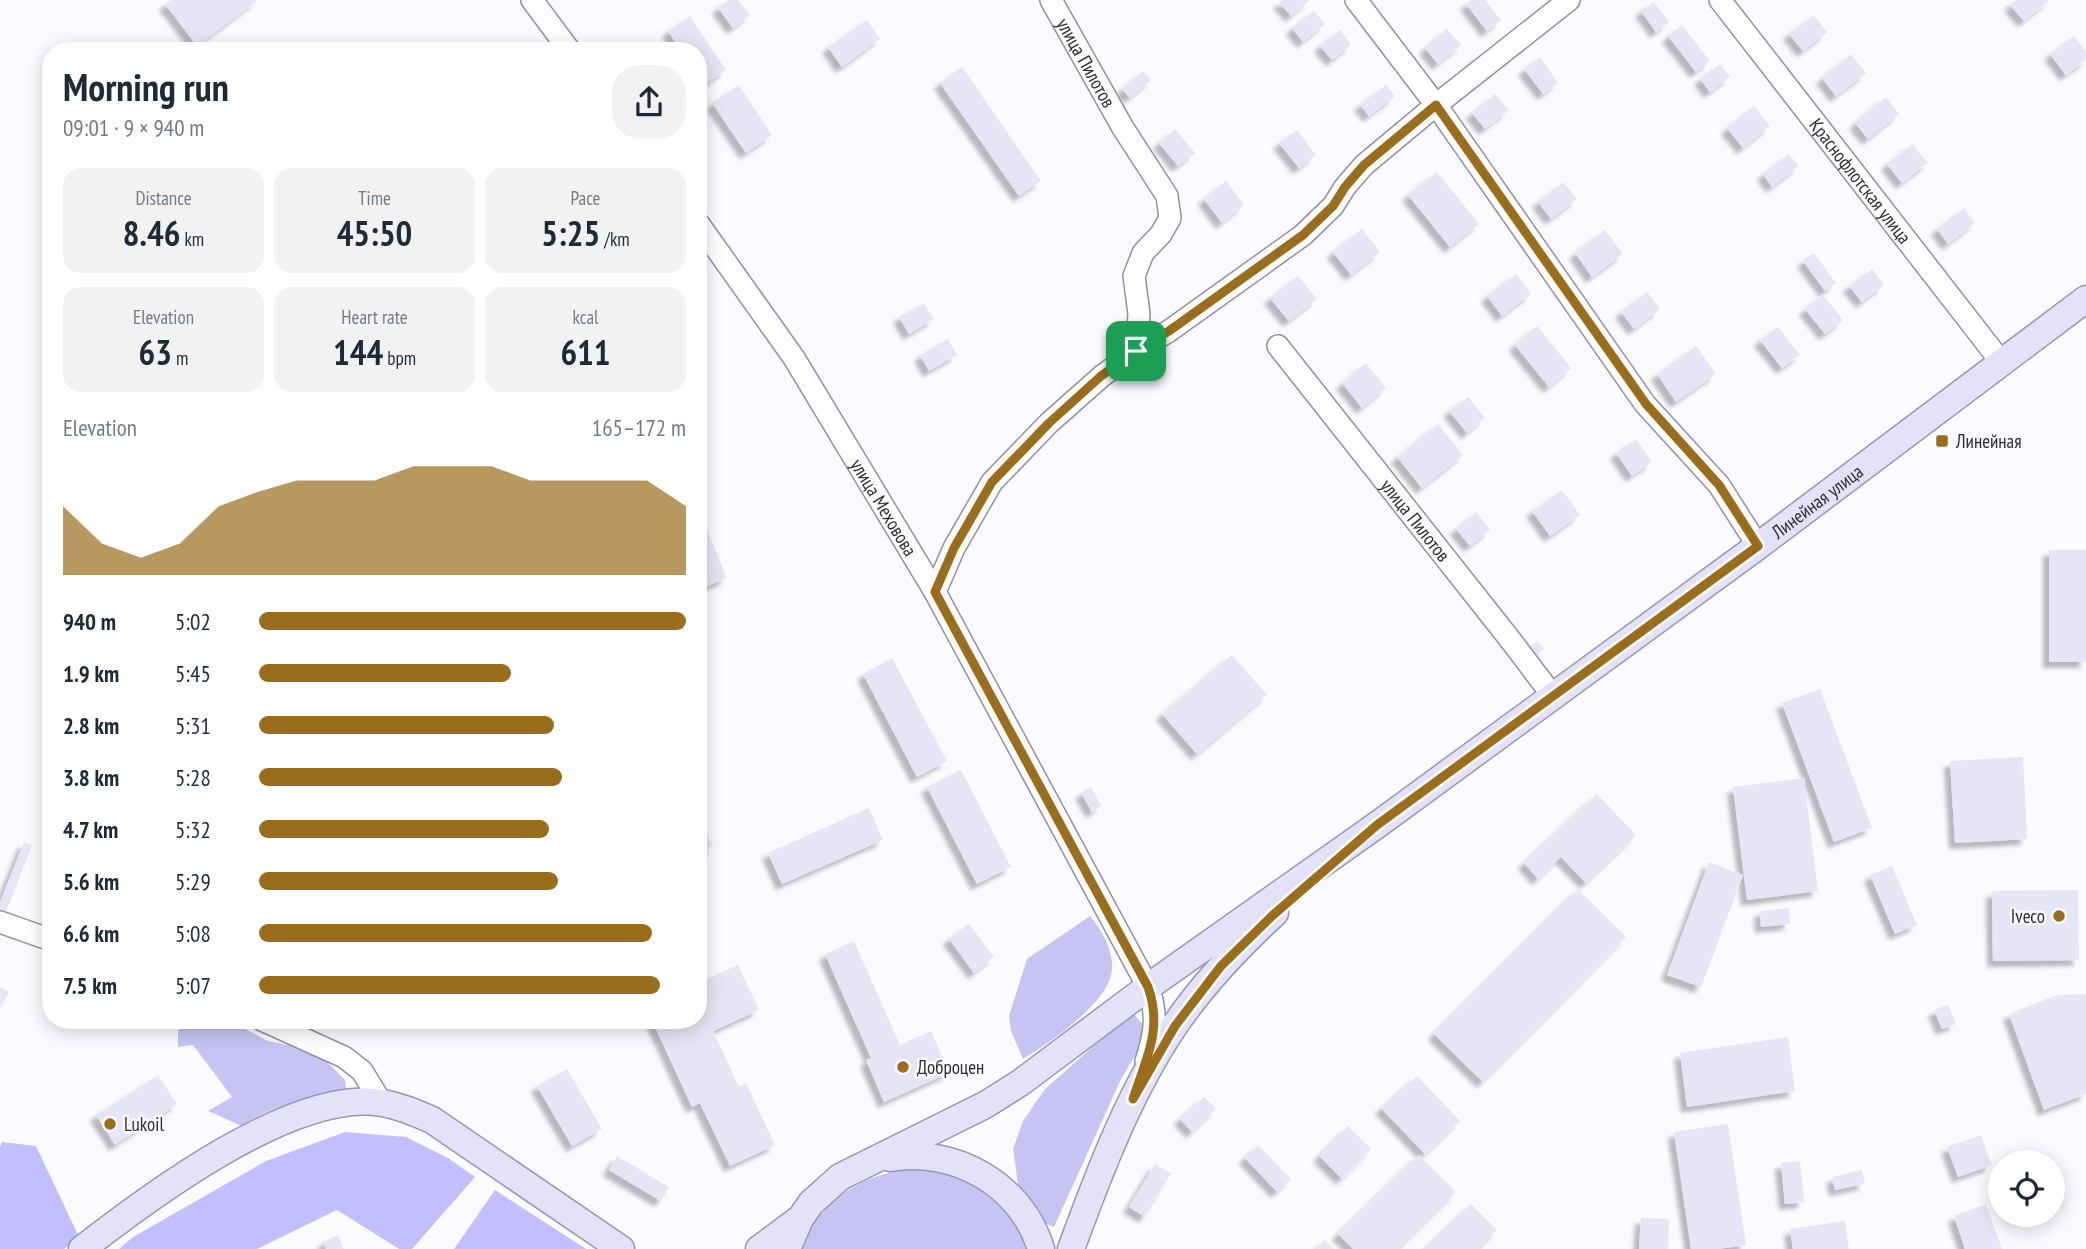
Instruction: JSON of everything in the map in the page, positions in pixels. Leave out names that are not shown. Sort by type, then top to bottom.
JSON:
[{"type":"main road","name":"Линейная улица","points":[[1377,825],[1758,546],[2086,299]]},
{"type":"main road","points":[[787,1249],[800,1219],[811,1203],[840,1177],[985,1105],[1020,1083],[1148,987],[1377,825]]},
{"type":"main road","points":[[1071,1249],[1093,1190],[1133,1099],[1175,1026],[1221,966],[1273,915],[1377,825]]},
{"type":"main road","points":[[82,1249],[125,1216],[225,1151],[268,1127],[323,1108],[381,1102],[409,1110],[432,1121],[621,1249]]},
{"type":"main road","points":[[875,1161],[916,1155],[960,1163],[980,1173],[1015,1201],[1028,1219],[1041,1249]]},
{"type":"main road","points":[[759,1249],[800,1219]]},
{"type":"street","points":[[532,0],[563,42]]},
{"type":"street","name":"улица Пилотов","points":[[1051,0],[1123,128],[1167,196],[1170,219],[1161,234],[1143,253],[1134,276],[1139,314],[1136,351]]},
{"type":"street","points":[[1356,0],[1436,105],[1646,404],[1719,485],[1758,546]]},
{"type":"street","points":[[935,592],[954,548],[992,482],[1049,423],[1101,376],[1303,235],[1333,206],[1364,165],[1569,0]]},
{"type":"street","name":"Краснофлотская улица","points":[[1720,0],[2002,363]]},
{"type":"street","name":"улица Меховова","points":[[707,236],[794,358],[935,592],[1148,987],[1156,1022],[1153,1041],[1133,1099]]},
{"type":"street","name":"улица Пилотов","points":[[1278,346],[1552,695]]},
{"type":"street","points":[[0,922],[42,937]]},
{"type":"street","points":[[282,1029],[344,1057],[362,1072],[381,1102]]},
{"type":"shaded area","points":[[1090,916],[1104,936],[1112,960],[1111,975],[1106,987],[1074,1023],[1023,1059],[1011,1031],[1009,1016],[1027,959]]},
{"type":"shaded area","points":[[1135,1015],[1144,1026],[1143,1042],[1121,1079],[1054,1227],[1042,1222],[1030,1208],[1018,1184],[1013,1149],[1023,1121],[1045,1089],[1124,1019]]},
{"type":"shaded area","points":[[245,1029],[268,1041],[303,1048],[327,1062],[345,1080],[347,1093],[292,1103],[266,1112],[242,1126],[208,1111],[232,1097],[193,1045],[178,1047],[178,1031]]},
{"type":"shaded area","points":[[345,1132],[406,1137],[448,1158],[475,1177],[412,1249],[399,1249],[337,1210],[257,1249],[119,1249],[133,1237],[266,1161]]},
{"type":"shaded area","points":[[2,1142],[36,1146],[79,1237],[64,1249],[0,1249]]},
{"type":"shaded area","points":[[916,1169],[953,1177],[984,1192],[1008,1216],[1027,1249],[801,1249],[820,1216],[846,1191],[879,1176]]},
{"type":"shaded area","points":[[495,1190],[586,1249],[454,1249]]},
{"type":"building","points":[[171,0],[258,0],[202,42],[194,42],[165,4]]},
{"type":"building","points":[[728,0],[738,0],[750,15],[733,28],[718,8]]},
{"type":"building","points":[[1310,0],[1291,16],[1279,2]]},
{"type":"building","points":[[1471,0],[1485,0],[1501,20],[1487,31],[1466,4]]},
{"type":"building","points":[[2016,0],[2050,0],[2024,21],[2010,5]]},
{"type":"building","points":[[1654,2],[1669,22],[1656,32],[1641,11]]},
{"type":"building","points":[[1314,11],[1325,24],[1303,42],[1292,28]]},
{"type":"building","points":[[1814,15],[1827,32],[1803,51],[1789,34]]},
{"type":"building","points":[[690,16],[726,70],[707,83],[707,42],[675,42],[668,31]]},
{"type":"building","points":[[867,20],[880,39],[842,67],[828,47]]},
{"type":"building","points":[[1682,25],[1710,61],[1696,72],[1668,36]]},
{"type":"building","points":[[1447,29],[1461,45],[1438,64],[1425,48]]},
{"type":"building","points":[[1340,30],[1351,45],[1332,60],[1320,46]]},
{"type":"building","points":[[2074,36],[2086,52],[2086,60],[2066,75],[2050,54]]},
{"type":"building","points":[[1851,54],[1866,73],[1836,96],[1822,78]]},
{"type":"building","points":[[1540,57],[1558,83],[1543,94],[1524,69]]},
{"type":"building","points":[[1720,64],[1730,77],[1710,92],[1700,79]]},
{"type":"building","points":[[962,67],[1041,181],[1019,196],[940,83]]},
{"type":"building","points":[[1143,71],[1151,80],[1130,98],[1122,89]]},
{"type":"building","points":[[739,85],[772,135],[746,153],[712,103]]},
{"type":"building","points":[[1386,85],[1395,96],[1369,116],[1360,105]]},
{"type":"building","points":[[1495,94],[1509,110],[1485,129],[1472,113]]},
{"type":"building","points":[[1886,97],[1899,114],[1868,139],[1855,123]]},
{"type":"building","points":[[1754,106],[1770,126],[1743,148],[1727,128]]},
{"type":"building","points":[[1175,129],[1195,153],[1178,166],[1159,143]]},
{"type":"building","points":[[1297,130],[1316,155],[1299,168],[1279,143]]},
{"type":"building","points":[[1912,144],[1928,163],[1902,183],[1887,164]]},
{"type":"building","points":[[1789,154],[1799,166],[1772,187],[1763,174]]},
{"type":"building","points":[[1437,172],[1479,224],[1450,247],[1408,195]]},
{"type":"building","points":[[1226,181],[1244,205],[1222,223],[1204,199]]},
{"type":"building","points":[[1563,182],[1577,199],[1551,219],[1538,202]]},
{"type":"building","points":[[1964,208],[1975,223],[1948,244],[1937,229]]},
{"type":"building","points":[[1362,229],[1380,252],[1351,275],[1333,252]]},
{"type":"building","points":[[1605,230],[1623,254],[1592,277],[1575,253]]},
{"type":"building","points":[[1814,253],[1836,283],[1825,291],[1803,261]]},
{"type":"building","points":[[1872,269],[1884,285],[1862,302],[1849,286]]},
{"type":"building","points":[[1516,274],[1531,294],[1502,316],[1487,296]]},
{"type":"building","points":[[1298,276],[1317,299],[1289,321],[1270,298]]},
{"type":"building","points":[[1647,292],[1660,309],[1634,329],[1621,312]]},
{"type":"building","points":[[1823,295],[1843,320],[1825,334],[1805,309]]},
{"type":"building","points":[[924,303],[934,319],[909,334],[899,317]]},
{"type":"building","points":[[1537,326],[1571,368],[1549,387],[1515,345]]},
{"type":"building","points":[[1778,327],[1800,355],[1782,368],[1760,340]]},
{"type":"building","points":[[948,339],[957,355],[929,371],[920,355]]},
{"type":"building","points":[[1696,346],[1716,374],[1676,402],[1657,374]]},
{"type":"building","points":[[1366,363],[1386,388],[1362,408],[1342,383]]},
{"type":"building","points":[[1468,397],[1485,418],[1467,433],[1449,411]]},
{"type":"building","points":[[1438,424],[1463,455],[1422,488],[1397,457]]},
{"type":"building","points":[[1636,439],[1652,462],[1632,476],[1616,453]]},
{"type":"building","points":[[1562,490],[1580,515],[1550,536],[1532,511]]},
{"type":"building","points":[[1476,512],[1490,530],[1470,546],[1456,529]]},
{"type":"building","points":[[707,530],[727,578],[707,586]]},
{"type":"building","points":[[2049,550],[2086,550],[2086,662],[2049,662]]},
{"type":"building","points":[[1537,641],[1544,649],[1531,660],[1524,652]]},
{"type":"building","points":[[1232,655],[1267,695],[1197,754],[1162,714]]},
{"type":"building","points":[[892,658],[947,761],[917,777],[863,674]]},
{"type":"building","points":[[1820,689],[1872,828],[1834,842],[1782,703]]},
{"type":"building","points":[[2023,757],[2027,839],[1955,843],[1950,761]]},
{"type":"building","points":[[961,770],[1011,867],[977,884],[927,787]]},
{"type":"building","points":[[1804,778],[1818,891],[1747,900],[1733,787]]},
{"type":"building","points":[[1091,787],[1101,806],[1092,812],[1081,793]]},
{"type":"building","points":[[1597,794],[1636,835],[1586,883],[1561,857],[1538,879],[1524,863]]},
{"type":"building","points":[[869,808],[883,840],[782,884],[768,853]]},
{"type":"building","points":[[707,835],[713,846],[707,849]]},
{"type":"building","points":[[24,842],[32,845],[4,917],[0,915],[0,902]]},
{"type":"building","points":[[1709,862],[1743,875],[1701,987],[1667,975]]},
{"type":"building","points":[[1892,866],[1917,925],[1895,934],[1870,875]]},
{"type":"building","points":[[1578,889],[1626,937],[1483,1082],[1434,1034]]},
{"type":"building","points":[[2078,890],[2079,960],[1993,961],[1992,891]]},
{"type":"building","points":[[1789,908],[1790,924],[1761,927],[1760,911]]},
{"type":"building","points":[[969,924],[994,957],[974,973],[949,939]]},
{"type":"building","points":[[854,941],[900,1045],[931,1031],[949,1073],[884,1102],[866,1060],[871,1058],[825,954]]},
{"type":"building","points":[[738,965],[759,1010],[713,1031],[739,1087],[746,1083],[775,1145],[730,1166],[700,1103],[692,1107],[656,1029],[707,1029],[707,979]]},
{"type":"building","points":[[0,987],[9,992],[0,1008]]},
{"type":"building","points":[[2086,994],[2086,1094],[2044,1110],[2009,1014],[2057,995]]},
{"type":"building","points":[[1948,1005],[1956,1024],[1942,1029],[1934,1010]]},
{"type":"building","points":[[1788,1037],[1795,1091],[1687,1107],[1680,1053]]},
{"type":"building","points":[[567,1069],[602,1129],[572,1146],[537,1086]]},
{"type":"building","points":[[158,1075],[177,1104],[115,1145],[96,1115]]},
{"type":"building","points":[[1417,1076],[1460,1121],[1425,1154],[1381,1108]]},
{"type":"building","points":[[1204,1097],[1216,1109],[1192,1132],[1180,1119]]},
{"type":"building","points":[[1728,1124],[1746,1245],[1691,1249],[1674,1132]]},
{"type":"building","points":[[1348,1126],[1371,1149],[1342,1179],[1319,1156]]},
{"type":"building","points":[[1981,1135],[1988,1154],[1988,1166],[1958,1177],[1947,1147]]},
{"type":"building","points":[[1258,1145],[1291,1179],[1277,1192],[1245,1158]]},
{"type":"building","points":[[1419,1155],[1456,1192],[1398,1249],[1353,1249],[1338,1234]]},
{"type":"building","points":[[617,1156],[669,1187],[661,1201],[609,1170]]},
{"type":"building","points":[[1800,1161],[1804,1202],[1785,1204],[1781,1163]]},
{"type":"building","points":[[1155,1164],[1171,1173],[1145,1217],[1129,1207]]},
{"type":"building","points":[[1862,1170],[1865,1184],[1835,1190],[1832,1177]]},
{"type":"building","points":[[1471,1204],[1497,1230],[1478,1249],[1425,1249]]},
{"type":"building","points":[[1986,1204],[1988,1227],[1994,1227],[2002,1249],[1965,1249],[1954,1216]]},
{"type":"building","points":[[1641,1218],[1669,1219],[1668,1249],[1639,1249]]},
{"type":"building","points":[[1845,1221],[1849,1249],[1793,1249],[1790,1229]]},
{"type":"building","points":[[338,1235],[344,1249],[326,1249],[323,1242]]},
{"type":"building","points":[[1325,1240],[1334,1249],[1316,1249]]},
{"type":"place","name":"Линейная","points":[[1942,441]]},
{"type":"place","name":"Iveco","points":[[2059,916]]},
{"type":"place","name":"Доброцен","points":[[903,1067]]},
{"type":"place","name":"Lukoil","points":[[110,1124]]},
{"type":"route","points":[[1436,105],[1646,404],[1719,485],[1758,546],[1377,825],[1273,915],[1221,966],[1175,1026],[1133,1099],[1153,1041],[1156,1022],[1148,987],[935,592],[954,548],[992,482],[1049,423],[1101,376],[1136,351],[1169,331],[1303,235],[1333,206],[1364,165],[1436,105]]}]
